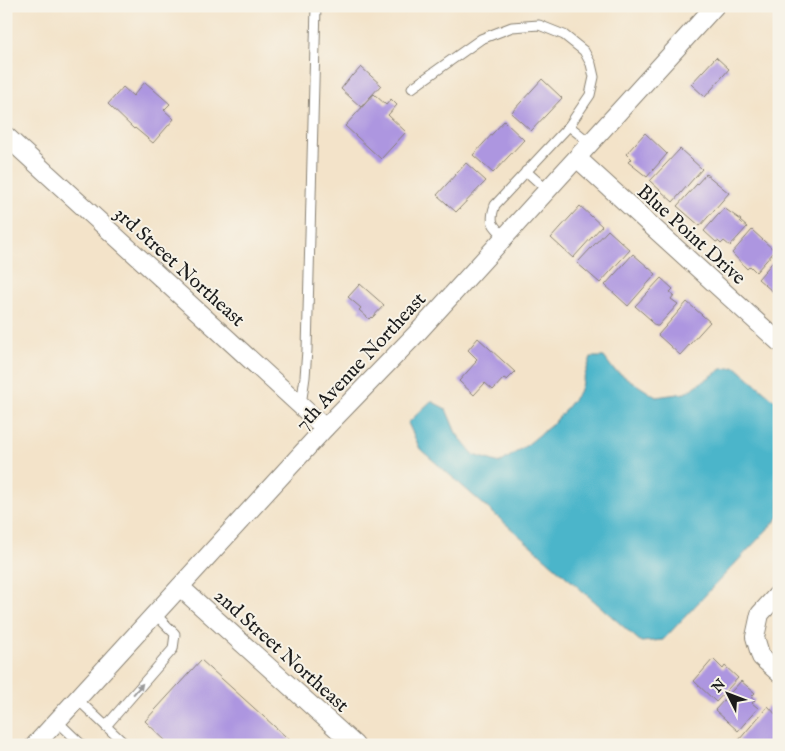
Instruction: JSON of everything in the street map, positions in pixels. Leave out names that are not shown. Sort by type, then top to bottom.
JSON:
[{"type":"street","name":"7th Avenue Northeast","points":[[35,745],[325,428],[419,331],[715,6]]},
{"type":"street","name":"3rd Street Northeast","points":[[6,136],[325,428]]},
{"type":"street","name":"Blue Point Drive","points":[[577,158],[779,342]]},
{"type":"street","name":"2nd Street Northeast","points":[[180,587],[355,745]]},
{"type":"street","points":[[779,593],[760,614],[755,637],[761,658],[779,673]]},
{"type":"lane","points":[[300,405],[305,377],[316,6]]},
{"type":"lane","points":[[412,88],[481,39],[512,27],[539,25],[564,35],[584,51],[591,64],[594,77],[590,95],[569,126],[495,205],[491,216],[493,226],[505,236]]},
{"type":"lane","points":[[569,126],[590,143]]},
{"type":"lane","points":[[526,171],[547,190]]},
{"type":"lane","points":[[106,726],[173,649],[175,634],[155,614]]},
{"type":"lane","points":[[77,699],[126,745]]},
{"type":"lane","points":[[57,721],[82,745]]},
{"type":"water","points":[[591,357],[604,357],[613,369],[656,397],[685,393],[722,369],[736,367],[779,404],[779,517],[663,640],[641,642],[420,449],[408,423],[431,401],[446,409],[456,433],[474,455],[500,463],[527,445],[555,422],[579,392]]},
{"type":"building","points":[[716,57],[729,69],[705,97],[691,84]]},
{"type":"building","points":[[361,67],[381,85],[361,107],[341,89]]},
{"type":"building","points":[[542,79],[562,98],[531,131],[511,113]]},
{"type":"building","points":[[145,82],[170,104],[164,110],[174,119],[153,143],[134,129],[108,104],[123,87],[133,96]]},
{"type":"building","points":[[374,94],[386,105],[391,99],[397,105],[388,115],[406,132],[381,159],[345,126]]},
{"type":"building","points":[[504,121],[524,140],[493,173],[473,155]]},
{"type":"building","points":[[645,133],[667,154],[647,177],[628,162],[631,159],[626,154]]},
{"type":"building","points":[[680,149],[702,169],[673,202],[650,181]]},
{"type":"building","points":[[466,163],[486,181],[456,212],[437,195]]},
{"type":"building","points":[[706,174],[729,193],[700,226],[677,206]]},
{"type":"building","points":[[580,206],[602,226],[573,258],[551,238]]},
{"type":"building","points":[[724,208],[741,220],[747,227],[730,246],[724,241],[721,244],[718,241],[716,242],[704,231]]},
{"type":"building","points":[[608,230],[630,250],[600,283],[577,263]]},
{"type":"building","points":[[752,230],[775,251],[756,272],[750,266],[747,269],[732,253]]},
{"type":"building","points":[[633,254],[656,274],[628,306],[605,285]]},
{"type":"building","points":[[779,255],[779,297],[758,279]]},
{"type":"building","points":[[661,278],[673,289],[670,292],[674,295],[671,299],[678,304],[656,326],[635,306]]},
{"type":"building","points":[[360,284],[384,305],[369,319],[359,310],[361,308],[348,297]]},
{"type":"building","points":[[687,302],[710,322],[680,355],[658,335]]},
{"type":"building","points":[[478,338],[515,372],[507,380],[504,378],[493,390],[485,383],[474,395],[459,381],[476,362],[477,359],[468,350]]},
{"type":"building","points":[[713,659],[723,669],[725,666],[738,678],[716,702],[694,681]]},
{"type":"building","points":[[201,660],[295,745],[170,745],[145,721]]},
{"type":"building","points":[[741,681],[755,693],[751,697],[755,700],[752,703],[758,708],[738,731],[715,710]]},
{"type":"building","points":[[768,706],[779,718],[779,739],[773,745],[744,745],[739,740]]}]
